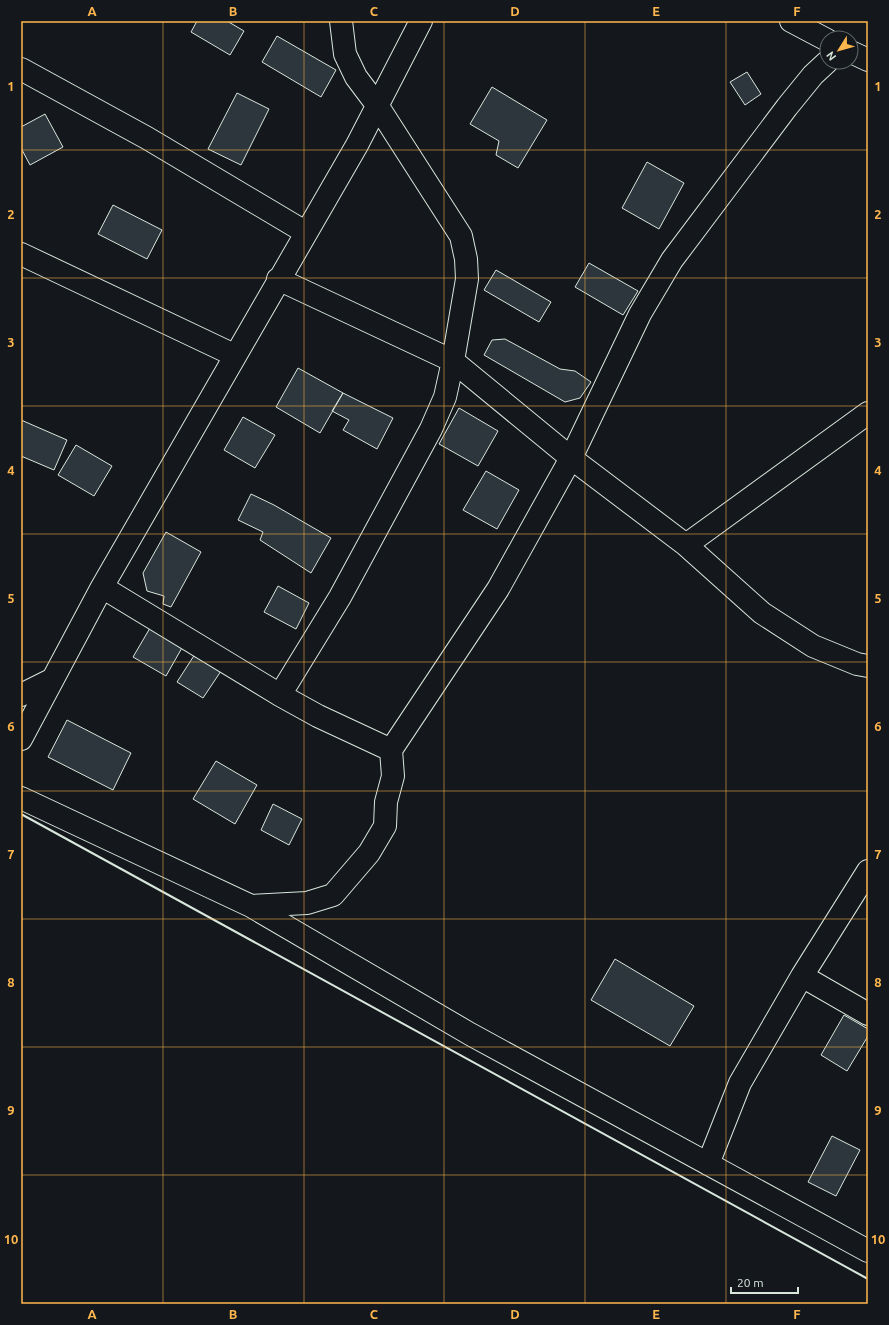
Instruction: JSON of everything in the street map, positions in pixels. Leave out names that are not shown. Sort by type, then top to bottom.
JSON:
[{"type":"street","points":[[280,695],[340,597],[431,429],[445,398],[467,279],[466,258],[461,236],[377,105],[356,77],[345,54],[341,21]]},
{"type":"street","points":[[21,739],[102,588],[234,355],[357,145],[421,21]]},
{"type":"street","points":[[791,21],[819,36]]},
{"type":"street","points":[[21,69],[147,138],[305,232]]},
{"type":"street","points":[[251,906],[307,903],[333,895],[369,853],[385,826],[386,802],[393,776],[391,750],[498,589],[571,458],[640,314],[672,260],[787,107],[819,70]]},
{"type":"street","points":[[21,254],[234,355]]},
{"type":"street","points":[[278,279],[453,361],[571,458],[686,545],[762,613],[813,646],[857,664],[868,666]]},
{"type":"street","points":[[686,545],[868,412]]},
{"type":"street","points":[[102,588],[280,695],[318,716],[391,750]]},
{"type":"street","points":[[21,695],[53,679]]},
{"type":"street","points":[[21,798],[251,906],[470,1034],[868,1250]]},
{"type":"street","points":[[708,1164],[740,1083],[802,976],[868,872]]},
{"type":"street","points":[[802,976],[868,1014]]},
{"type":"building","points":[[197,21],[227,21],[244,31],[230,55],[191,32]]},
{"type":"building","points":[[277,36],[336,70],[321,97],[262,62]]},
{"type":"building","points":[[747,72],[761,94],[745,105],[730,82]]},
{"type":"building","points":[[492,87],[547,120],[518,168],[496,155],[499,141],[470,124]]},
{"type":"building","points":[[237,93],[269,109],[241,165],[208,149]]},
{"type":"building","points":[[45,114],[63,147],[30,165],[21,148],[21,127]]},
{"type":"building","points":[[647,162],[684,183],[659,229],[622,208]]},
{"type":"building","points":[[113,205],[162,230],[147,259],[98,234]]},
{"type":"building","points":[[589,263],[638,291],[623,315],[575,287]]},
{"type":"building","points":[[496,270],[551,302],[539,322],[484,290]]},
{"type":"building","points":[[505,339],[560,369],[575,371],[591,382],[580,398],[565,402],[484,355],[492,340]]},
{"type":"building","points":[[298,368],[343,393],[320,433],[276,407]]},
{"type":"building","points":[[343,393],[393,418],[377,449],[343,430],[349,420],[332,411]]},
{"type":"building","points":[[459,408],[498,431],[478,466],[439,444]]},
{"type":"building","points":[[243,417],[275,435],[255,468],[224,450]]},
{"type":"building","points":[[21,420],[67,440],[54,470],[21,456]]},
{"type":"building","points":[[76,445],[112,466],[94,496],[58,475]]},
{"type":"building","points":[[486,471],[519,490],[497,529],[463,510]]},
{"type":"building","points":[[251,494],[274,505],[331,538],[311,573],[260,540],[263,532],[238,520]]},
{"type":"building","points":[[166,532],[201,552],[171,607],[163,604],[164,596],[147,591],[143,573]]},
{"type":"building","points":[[278,586],[309,603],[296,629],[264,612]]},
{"type":"building","points":[[150,628],[183,646],[166,676],[133,657]]},
{"type":"building","points":[[197,651],[223,668],[203,698],[177,682]]},
{"type":"building","points":[[67,720],[131,753],[113,790],[48,757]]},
{"type":"building","points":[[216,761],[257,785],[235,824],[193,799]]},
{"type":"building","points":[[273,804],[302,819],[289,845],[261,830]]},
{"type":"building","points":[[615,959],[694,1006],[670,1046],[591,1000]]},
{"type":"building","points":[[844,1015],[868,1029],[868,1036],[847,1071],[821,1055]]},
{"type":"building","points":[[832,1136],[860,1150],[836,1196],[808,1182]]},
{"type":"wall","points":[[21,814],[868,1279]]}]
